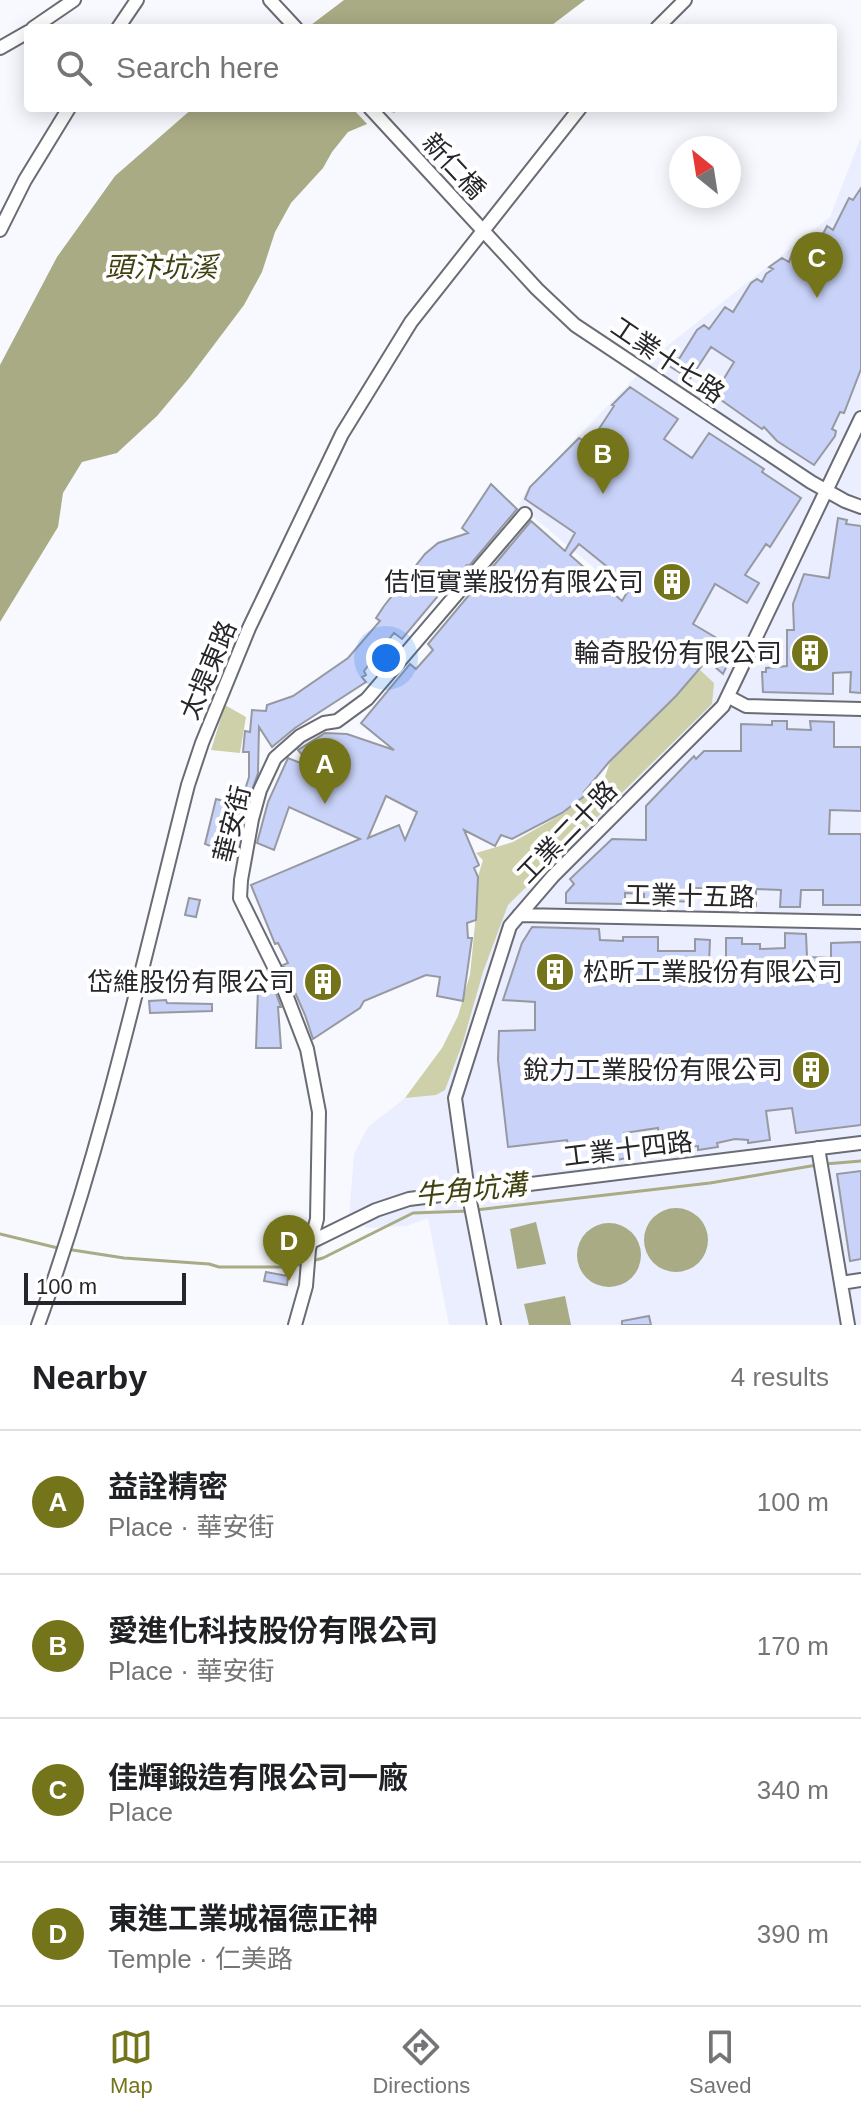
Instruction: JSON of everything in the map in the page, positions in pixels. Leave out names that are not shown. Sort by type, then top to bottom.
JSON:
[{"type":"street","points":[[39,24],[74,0]]},
{"type":"street","points":[[121,24],[137,0]]},
{"type":"street","points":[[270,0],[292,24]]},
{"type":"street","points":[[661,24],[685,0]]},
{"type":"street","points":[[0,48],[24,34]]},
{"type":"street","points":[[0,230],[25,180],[67,112]]},
{"type":"street","name":"新仁橋","points":[[374,112],[474,219]]},
{"type":"street","name":"太堤東路","points":[[38,1325],[63,1256],[99,1135],[188,785],[207,728],[249,628],[342,434],[411,322],[577,112]]},
{"type":"street","name":"工業十七路","points":[[474,219],[537,289],[575,325],[827,492],[861,507]]},
{"type":"street","name":"工業二十路","points":[[494,1325],[468,1194],[455,1098],[510,926],[553,876],[712,719],[729,697],[861,418]]},
{"type":"street","name":"華安街","points":[[295,1325],[306,1286],[317,1219],[320,1144],[315,1086],[307,1049],[284,990],[240,898],[252,819],[260,790],[275,758],[284,747],[312,729],[337,721],[367,699],[525,514]]},
{"type":"street","points":[[729,697],[746,706],[861,709]]},
{"type":"street","name":"工業十五路","points":[[519,915],[861,922]]},
{"type":"street","name":"工業十四路","points":[[311,1245],[392,1204],[819,1152],[861,1143]]},
{"type":"street","points":[[819,1152],[848,1325]]},
{"type":"street","points":[[841,1283],[861,1280]]},
{"type":"shaded area","points":[[861,137],[861,1325],[449,1325],[428,1218],[406,1226],[367,1228],[349,1217],[354,1154],[368,1127],[405,1098],[442,1048],[458,1016],[475,945],[477,904],[474,890],[483,860],[476,853],[513,842],[564,813],[588,794],[605,777],[610,762],[674,697],[702,658],[519,505],[527,489],[661,351],[830,217]]},
{"type":"shaded area","points":[[700,670],[714,683],[712,704],[508,905],[445,1090],[436,1095],[405,1098],[442,1048],[458,1016],[470,975],[477,904],[474,890],[483,860],[476,853],[513,842],[564,813],[605,777],[610,762]]},
{"type":"shaded area","points":[[225,705],[246,717],[240,753],[211,750]]},
{"type":"water","points":[[344,0],[585,0],[553,24],[312,24]]},
{"type":"water","name":"頭汴坑溪","points":[[188,112],[396,112],[348,132],[323,168],[291,203],[275,232],[262,272],[244,305],[157,416],[117,453],[82,462],[63,493],[58,527],[0,622],[0,365],[57,257],[115,176]]},
{"type":"water","points":[[670,1208],[682,1208],[699,1217],[706,1228],[706,1252],[699,1263],[682,1272],[670,1272],[658,1267],[649,1258],[644,1246],[644,1234],[649,1222],[658,1213]]},
{"type":"water","points":[[536,1222],[546,1264],[517,1269],[510,1229]]},
{"type":"water","points":[[609,1223],[621,1225],[632,1232],[639,1243],[639,1267],[632,1278],[621,1285],[609,1287],[597,1285],[586,1278],[579,1267],[577,1255],[579,1243],[586,1232],[597,1225]]},
{"type":"water","points":[[565,1296],[571,1325],[529,1325],[524,1304]]},
{"type":"pier","points":[[356,112],[392,112],[396,116],[370,127]]},
{"type":"building","points":[[861,188],[861,369],[844,413],[840,412],[832,429],[836,431],[835,436],[814,465],[777,441],[764,427],[762,429],[714,395],[734,362],[711,347],[690,379],[669,366],[674,357],[679,359],[697,330],[704,325],[709,329],[725,307],[733,312],[751,283],[757,279],[762,282],[773,269],[769,267],[782,258],[789,262],[793,251],[800,254],[807,240],[817,246],[827,226],[833,230],[849,198],[853,200]]},
{"type":"building","points":[[630,387],[678,419],[664,439],[692,458],[709,433],[801,498],[770,547],[766,544],[745,575],[759,583],[747,603],[715,584],[693,624],[735,649],[723,674],[707,660],[676,696],[609,762],[584,792],[587,794],[562,813],[512,839],[501,835],[495,846],[464,830],[479,865],[474,868],[478,877],[476,920],[467,923],[468,938],[472,938],[463,1001],[437,996],[440,977],[426,975],[364,1001],[360,1008],[313,1039],[283,965],[288,963],[278,943],[275,944],[251,885],[360,839],[289,807],[274,850],[257,843],[268,802],[288,758],[313,768],[298,750],[325,733],[347,734],[394,750],[361,723],[410,664],[416,669],[433,650],[428,644],[531,521],[565,551],[575,533],[525,499],[530,487],[579,438],[589,444],[612,405]],"holes":[[[579,544],[631,586],[622,601],[570,555]],[[386,796],[417,812],[405,840],[399,825],[368,838]]]},
{"type":"building","points":[[491,484],[517,509],[402,639],[394,633],[364,671],[366,675],[362,677],[366,682],[295,728],[272,747],[259,727],[258,773],[243,817],[236,856],[205,844],[216,799],[240,805],[249,777],[249,752],[243,752],[245,731],[250,732],[252,710],[266,711],[267,705],[293,696],[348,658],[380,621],[376,618],[384,606],[425,554],[438,543],[468,533],[462,528]]},
{"type":"building","points":[[838,518],[847,520],[846,524],[861,526],[861,693],[850,692],[851,672],[833,673],[833,694],[763,692],[762,672],[766,672],[766,668],[787,666],[787,630],[794,630],[793,604],[804,574],[829,578]]},
{"type":"building","points":[[772,721],[787,721],[787,729],[811,730],[810,721],[834,722],[834,747],[861,747],[861,811],[830,810],[829,834],[861,834],[861,905],[823,905],[823,890],[801,890],[800,907],[780,907],[781,890],[756,889],[756,906],[739,906],[740,889],[691,888],[691,902],[658,900],[658,904],[644,904],[644,894],[625,893],[625,904],[566,903],[566,893],[574,884],[570,879],[612,839],[646,840],[646,806],[694,756],[696,759],[704,751],[741,751],[741,724],[772,725]]},
{"type":"building","points":[[189,898],[200,900],[196,917],[185,915]]},
{"type":"building","points":[[532,927],[599,929],[600,940],[658,937],[658,951],[695,951],[695,939],[710,940],[709,963],[726,964],[726,938],[742,938],[742,944],[760,944],[760,949],[785,948],[785,933],[806,934],[807,957],[831,958],[831,943],[861,942],[861,1125],[796,1133],[792,1108],[766,1111],[770,1140],[748,1143],[748,1140],[735,1139],[717,1143],[718,1147],[698,1150],[698,1146],[660,1150],[658,1128],[624,1133],[627,1158],[601,1163],[600,1152],[596,1153],[595,1146],[569,1149],[567,1140],[508,1147],[498,1060],[499,1031],[535,1030],[535,1002],[503,1000],[522,943]]},
{"type":"building","points":[[258,988],[274,988],[281,1007],[278,1007],[281,1048],[256,1048]]},
{"type":"building","points":[[166,1000],[167,1003],[212,1004],[212,1011],[150,1013],[149,1001]]},
{"type":"building","points":[[861,1171],[861,1259],[850,1261],[837,1174]]},
{"type":"building","points":[[266,1272],[288,1276],[287,1285],[264,1281]]},
{"type":"building","points":[[649,1316],[651,1325],[622,1325],[622,1321]]},
{"type":"waterway","name":"牛角坑溝","points":[[825,1164],[861,1161]]},
{"type":"waterway","name":"牛角坑溝","points":[[476,1210],[710,1183],[817,1165]]},
{"type":"waterway","name":"牛角坑溝","points":[[312,1261],[413,1213],[469,1211]]},
{"type":"waterway","name":"牛角坑溝","points":[[0,1234],[58,1248]]},
{"type":"waterway","name":"牛角坑溝","points":[[66,1249],[219,1267],[289,1267],[304,1263]]},
{"type":"place","name":"佳輝鍛造有限公司一廠","points":[[817,298]]},
{"type":"place","name":"愛進化科技股份有限公司","points":[[603,494]]},
{"type":"place","name":"佶恒實業股份有限公司","points":[[672,582]]},
{"type":"place","name":"輪奇股份有限公司","points":[[810,653]]},
{"type":"place","name":"益詮精密","points":[[325,804]]},
{"type":"place","name":"松昕工業股份有限公司","points":[[555,972]]},
{"type":"place","name":"岱維股份有限公司","points":[[323,982]]},
{"type":"place","name":"銳力工業股份有限公司","points":[[811,1070]]},
{"type":"place","name":"東進工業城福德正神","points":[[289,1281]]}]
